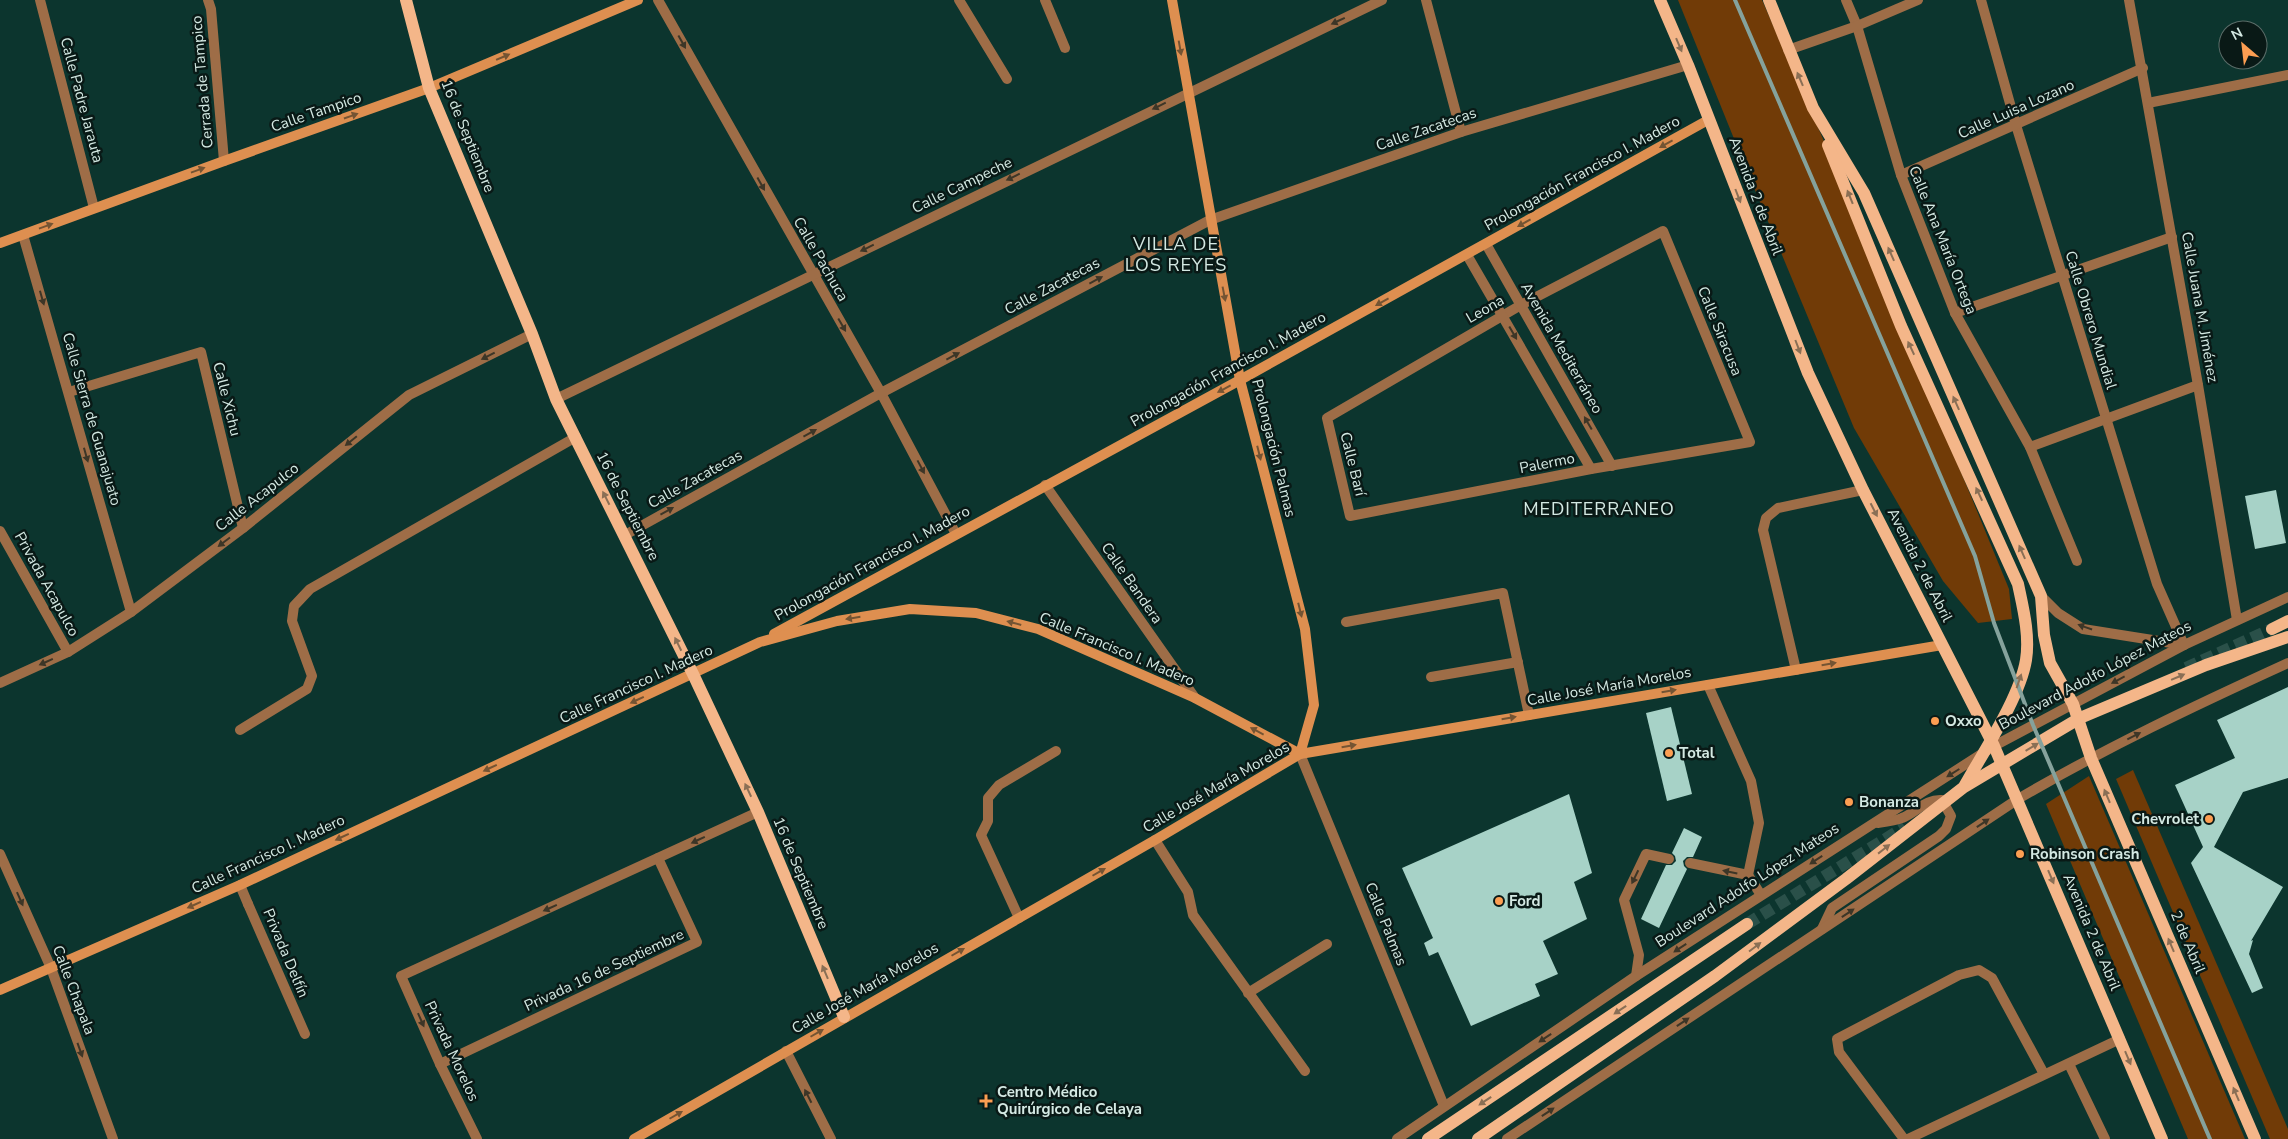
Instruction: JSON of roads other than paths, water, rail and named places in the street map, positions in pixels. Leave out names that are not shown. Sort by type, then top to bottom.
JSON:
[{"type":"main road","name":"16 de Septiembre","points":[[406,0],[430,88],[532,334],[556,399],[693,674],[758,812],[844,1017]]},
{"type":"main road","name":"Calle Tampico","points":[[0,243],[430,88],[638,0]]},
{"type":"main road","name":"Prolongación Palmas","points":[[1172,0],[1240,380],[1305,630],[1314,706],[1300,754]]},
{"type":"main road","name":"Avenida 2 de Abril","points":[[1660,0],[1688,66],[1808,373],[1863,490],[1994,746],[2162,1139]]},
{"type":"main road","points":[[1768,0],[1901,326],[2018,584],[2026,622],[2026,660],[2016,690],[1964,787]]},
{"type":"main road","name":"2 de Abril","points":[[1813,108],[1864,193],[2041,596],[2044,635],[2050,663],[2073,704],[2091,758],[2255,1139]]},
{"type":"main road","name":"Prolongación Francisco I. Madero","points":[[760,642],[1240,380],[1708,120]]},
{"type":"main road","name":"Calle Francisco I. Madero","points":[[0,990],[240,884],[760,642],[837,621],[910,609],[976,613],[1038,629],[1196,698],[1300,754]]},
{"type":"main road","points":[[2272,629],[2288,622]]},
{"type":"main road","name":"Boulevard Adolfo López Mateos","points":[[1478,1139],[1715,976],[1846,879],[1964,787],[2080,718],[2206,665],[2288,637]]},
{"type":"main road","name":"Calle José María Morelos","points":[[634,1139],[1155,840],[1300,754],[1942,645]]},
{"type":"main road","points":[[1428,1139],[1747,924]]},
{"type":"street","name":"Calle Padre Jarauta","points":[[40,0],[94,208]]},
{"type":"street","name":"Cerrada de Tampico","points":[[208,0],[211,9],[224,161]]},
{"type":"street","name":"Calle Pachuca","points":[[658,0],[881,393],[956,534]]},
{"type":"street","points":[[959,0],[1007,79]]},
{"type":"street","points":[[1044,0],[1065,48]]},
{"type":"street","name":"Calle Campeche","points":[[556,399],[1188,92],[1382,0]]},
{"type":"street","points":[[1426,0],[1460,132]]},
{"type":"street","name":"Calle Ana María Ortega","points":[[1846,0],[1857,26],[1901,176],[1954,314],[2030,447],[2077,561]]},
{"type":"street","points":[[1788,50],[1857,26],[1918,0]]},
{"type":"street","name":"Calle Obrero Mundial","points":[[1981,0],[2016,125],[2105,419],[2157,584],[2184,645]]},
{"type":"street","name":"Calle Juana M. Jiménez","points":[[2129,0],[2143,68],[2237,620]]},
{"type":"street","name":"Calle Zacatecas","points":[[625,535],[881,393],[1210,220],[1460,132],[1688,66]]},
{"type":"street","name":"Calle Luisa Lozano","points":[[1901,176],[2143,68]]},
{"type":"street","points":[[2148,104],[2288,75]]},
{"type":"street","name":"Leona","points":[[1327,418],[1521,305],[1663,231]]},
{"type":"street","name":"Calle Siracusa","points":[[1663,231],[1750,442]]},
{"type":"street","name":"Calle Sierra de Guanajuato","points":[[23,235],[131,612]]},
{"type":"street","points":[[1954,314],[2172,236]]},
{"type":"street","name":"Avenida Mediterráneo","points":[[1486,244],[1612,466]]},
{"type":"street","points":[[1467,255],[1591,470]]},
{"type":"street","name":"Calle Acapulco","points":[[0,683],[68,652],[131,612],[243,528],[409,395],[532,334]]},
{"type":"street","name":"Calle Xichu","points":[[69,392],[201,352],[243,528]]},
{"type":"street","points":[[2030,447],[2198,385]]},
{"type":"street","name":"Calle Barí","points":[[1327,418],[1350,516]]},
{"type":"street","points":[[240,730],[307,689],[312,676],[292,621],[294,606],[310,588],[576,437]]},
{"type":"street","name":"Palermo","points":[[1350,516],[1612,466],[1750,442]]},
{"type":"street","name":"Calle Bandera","points":[[1045,485],[1196,698]]},
{"type":"street","points":[[1796,670],[1763,530],[1766,518],[1778,508],[1863,490]]},
{"type":"street","name":"Privada Acapulco","points":[[0,531],[68,652]]},
{"type":"street","points":[[1346,622],[1503,593],[1529,715]]},
{"type":"street","points":[[2041,596],[2058,613],[2083,629],[2184,645]]},
{"type":"street","name":"Boulevard Adolfo López Mateos","points":[[1397,1139],[1636,976],[1994,746],[2184,645],[2288,597]]},
{"type":"street","points":[[1431,677],[1518,662]]},
{"type":"street","points":[[1507,1139],[2018,800],[2091,758],[2220,694],[2288,663]]},
{"type":"street","points":[[1708,685],[1751,781],[1759,823],[1748,876]]},
{"type":"street","points":[[1019,918],[981,835],[988,821],[988,798],[999,785],[1056,751]]},
{"type":"street","name":"Calle Palmas","points":[[1300,754],[1444,1106]]},
{"type":"street","points":[[1821,930],[1832,908],[1939,836],[1946,829],[1951,816],[1942,800],[1928,801],[1902,818],[1872,824]]},
{"type":"street","points":[[658,858],[758,812]]},
{"type":"street","points":[[1155,840],[1188,892],[1193,915],[1305,1071]]},
{"type":"street","name":"Calle Chapala","points":[[0,854],[51,968],[113,1139]]},
{"type":"street","points":[[1636,976],[1639,955],[1624,900],[1646,854],[1669,859]]},
{"type":"street","name":"Privada Morelos","points":[[478,1139],[440,1064],[401,976],[658,858]]},
{"type":"street","name":"Privada 16 de Septiembre","points":[[440,1064],[697,942],[658,858]]},
{"type":"street","points":[[1690,863],[1748,876],[1761,895]]},
{"type":"street","name":"Privada Delfín","points":[[240,884],[305,1034]]},
{"type":"street","points":[[1248,993],[1327,944]]},
{"type":"street","points":[[1904,1139],[1839,1052],[1838,1038],[1959,975],[1979,970],[1992,978],[2044,1074]]},
{"type":"street","points":[[1908,1139],[2120,1040]]},
{"type":"street","points":[[786,1051],[826,1137]]},
{"type":"street","points":[[2069,1064],[2105,1139]]},
{"type":"tunnel","points":[[2186,668],[2272,629]]},
{"type":"tunnel","points":[[1747,924],[1905,827]]},
{"type":"railway","points":[[1735,0],[1975,556],[1994,623],[2033,725],[2210,1139]]},
{"type":"place","name":"Oxxo","points":[[1935,721]]},
{"type":"place","name":"Total","points":[[1669,753]]},
{"type":"place","name":"Bonanza","points":[[1849,802]]},
{"type":"place","name":"Chevrolet","points":[[2209,819]]},
{"type":"place","name":"Robinson Crash","points":[[2020,854]]},
{"type":"place","name":"Ford","points":[[1499,901]]},
{"type":"place","name":"Centro Médico Quirúrgico de Celaya","points":[[986,1101]]},
{"type":"district","name":"VILLA DE LOS REYES","points":[[1176,254]]},
{"type":"district","name":"MEDITERRANEO","points":[[1599,509]]}]
